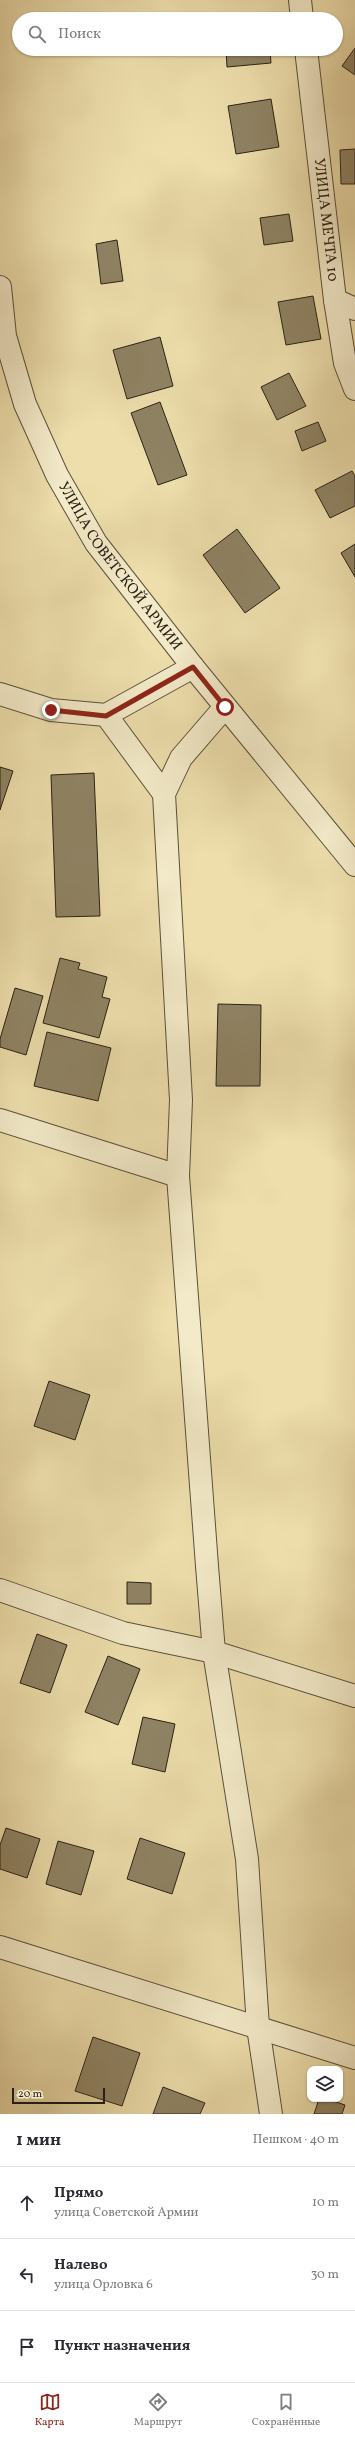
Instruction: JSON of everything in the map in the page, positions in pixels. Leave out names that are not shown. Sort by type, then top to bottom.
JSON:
[{"type":"street","points":[[300,0],[301,12]]},
{"type":"street","name":"УЛИЦА МЕЧТА 10","points":[[307,56],[335,300],[345,363],[355,389]]},
{"type":"street","name":"УЛИЦА СОВЕТСКОЙ АРМИИ","points":[[0,288],[5,336],[21,389],[57,475],[96,542],[225,707],[355,865]]},
{"type":"street","points":[[335,300],[355,310]]},
{"type":"street","points":[[0,694],[51,710],[106,716],[193,667]]},
{"type":"street","points":[[225,707],[181,758],[164,794],[181,1100],[178,1176],[214,1652],[247,1859],[258,2028],[271,2114]]},
{"type":"street","points":[[106,716],[164,794]]},
{"type":"street","points":[[0,1120],[178,1176]]},
{"type":"street","points":[[0,1590],[123,1633],[214,1652],[355,1696]]},
{"type":"street","points":[[0,1947],[355,2058]]},
{"type":"building","points":[[355,48],[355,75],[342,66]]},
{"type":"building","points":[[226,56],[270,56],[271,63],[227,67]]},
{"type":"building","points":[[271,99],[279,147],[236,154],[228,106]]},
{"type":"building","points":[[355,149],[355,184],[341,184],[340,150]]},
{"type":"building","points":[[289,214],[293,241],[264,245],[260,218]]},
{"type":"building","points":[[117,240],[123,281],[101,284],[96,244]]},
{"type":"building","points":[[313,296],[321,339],[286,345],[278,302]]},
{"type":"building","points":[[160,337],[173,386],[127,399],[113,350]]},
{"type":"building","points":[[289,373],[306,406],[277,420],[261,387]]},
{"type":"building","points":[[160,402],[187,475],[158,485],[131,413]]},
{"type":"building","points":[[318,422],[326,441],[302,451],[295,431]]},
{"type":"building","points":[[352,471],[355,476],[355,506],[330,518],[315,490]]},
{"type":"building","points":[[237,529],[280,588],[245,613],[203,555]]},
{"type":"building","points":[[355,544],[355,577],[341,553]]},
{"type":"building","points":[[0,767],[13,771],[0,810]]},
{"type":"building","points":[[94,773],[100,916],[56,917],[51,775]]},
{"type":"building","points":[[60,958],[80,963],[78,969],[107,977],[102,997],[110,999],[99,1038],[43,1023]]},
{"type":"building","points":[[15,988],[43,996],[26,1055],[0,1047],[0,1039]]},
{"type":"building","points":[[218,1004],[261,1005],[260,1086],[216,1086]]},
{"type":"building","points":[[47,1032],[111,1048],[98,1101],[34,1086]]},
{"type":"building","points":[[49,1381],[90,1395],[75,1440],[34,1426]]},
{"type":"building","points":[[127,1582],[151,1583],[151,1604],[127,1604]]},
{"type":"building","points":[[37,1634],[67,1645],[50,1693],[20,1683]]},
{"type":"building","points":[[108,1656],[140,1669],[118,1725],[85,1712]]},
{"type":"building","points":[[143,1717],[175,1724],[165,1772],[132,1764]]},
{"type":"building","points":[[6,1828],[40,1839],[27,1878],[0,1869],[0,1845]]},
{"type":"building","points":[[140,1838],[185,1853],[172,1894],[127,1879]]},
{"type":"building","points":[[58,1841],[94,1851],[81,1895],[46,1884]]},
{"type":"building","points":[[93,2037],[140,2053],[122,2106],[75,2091]]},
{"type":"building","points":[[163,2087],[205,2103],[200,2114],[153,2114]]},
{"type":"building","points":[[318,2102],[336,2102],[345,2105],[342,2114],[314,2114]]},
{"type":"route","points":[[51,710],[106,716],[193,667],[225,707]]}]
